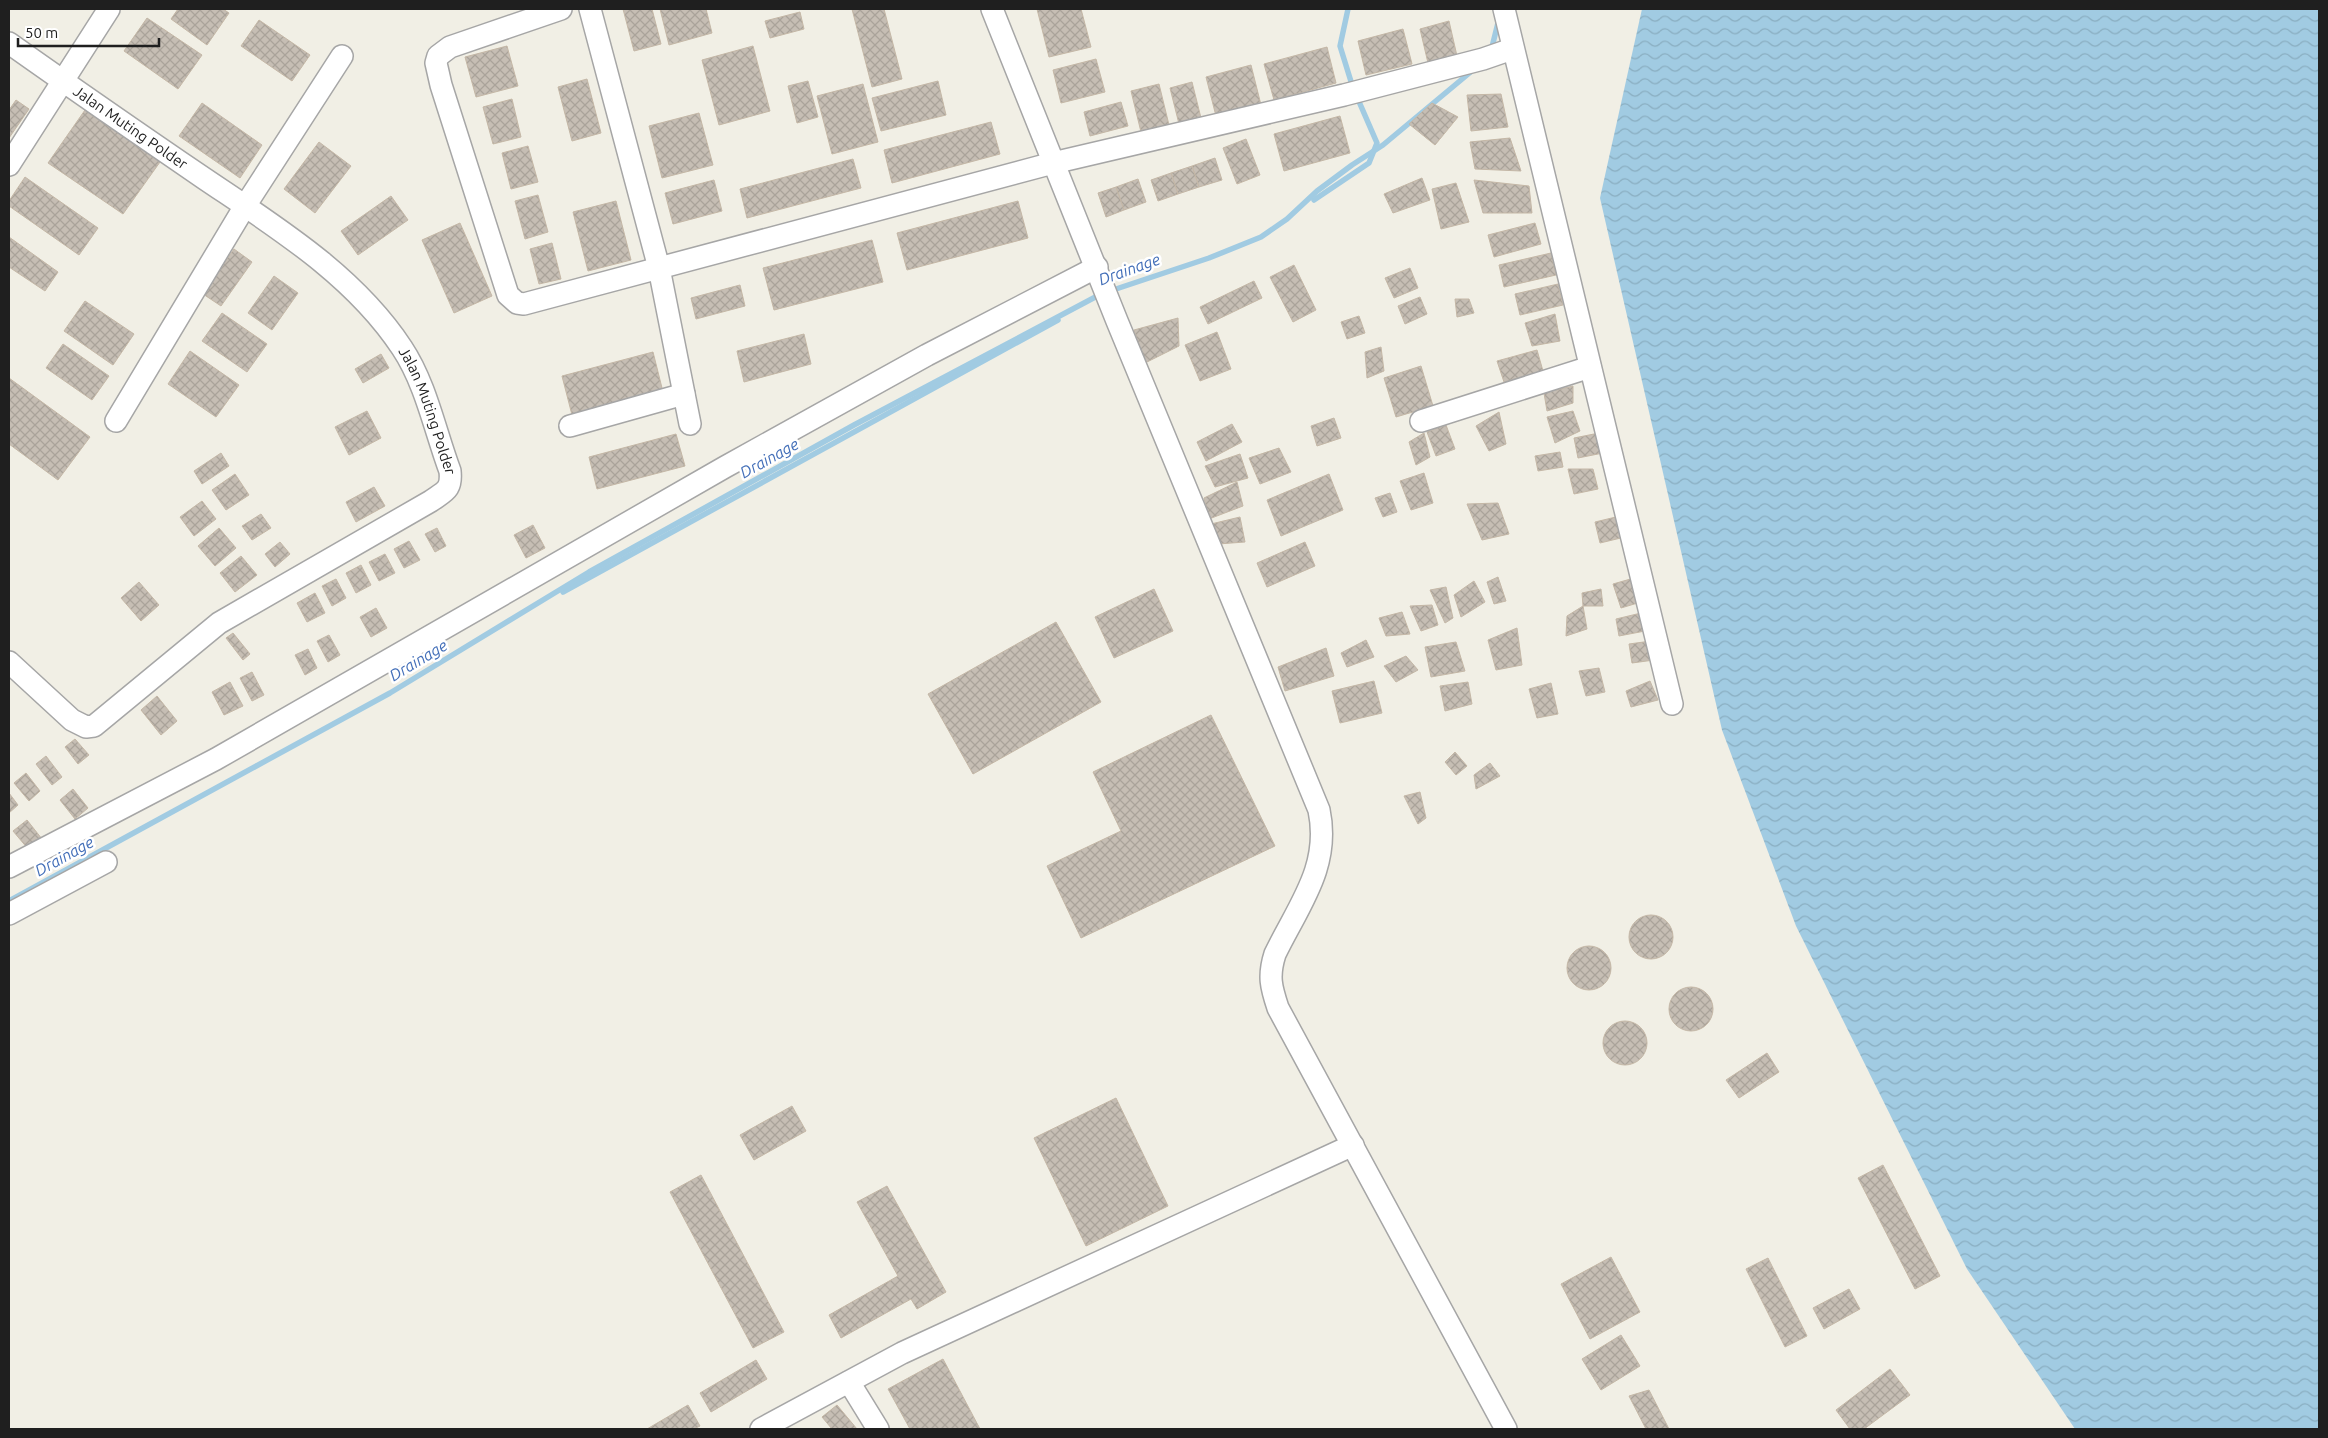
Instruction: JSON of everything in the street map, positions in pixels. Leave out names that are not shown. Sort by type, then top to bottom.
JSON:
[{"type":"street","name":"Jalan Muting Polder","points":[[9,165],[109,9]]},
{"type":"street","points":[[562,9],[450,47],[438,56],[436,63],[441,85],[508,294],[517,303],[524,304],[1053,163],[1344,95],[1484,59],[1512,49]]},
{"type":"street","points":[[590,9],[659,268],[690,424]]},
{"type":"street","points":[[992,9],[1114,314],[1319,810],[1323,841],[1318,867],[1275,954],[1270,970],[1272,990],[1278,1008],[1506,1429]]},
{"type":"street","points":[[1504,9],[1512,49],[1672,704]]},
{"type":"street","name":"Jalan Muting Polder","points":[[9,43],[245,206],[333,270],[388,326],[404,350],[423,391],[450,471],[450,486],[431,502],[219,623],[94,726],[86,727],[72,720],[9,662]]},
{"type":"street","points":[[116,421],[245,206],[342,56]]},
{"type":"street","points":[[9,867],[216,759],[725,467],[927,355],[1100,275]]},
{"type":"street","points":[[1421,421],[1590,367]]},
{"type":"street","points":[[570,426],[684,394]]},
{"type":"street","points":[[9,914],[106,862]]},
{"type":"street","points":[[760,1429],[902,1353],[1353,1145]]},
{"type":"street","points":[[849,1382],[878,1429]]},
{"type":"water","points":[[1642,9],[2319,9],[2319,1429],[2075,1429],[1967,1269],[1796,926],[1722,730],[1600,198]]},
{"type":"building","points":[[178,9],[223,9],[229,13],[207,45],[171,19]]},
{"type":"building","points":[[623,9],[652,9],[661,44],[634,51]]},
{"type":"building","points":[[660,9],[706,9],[712,33],[669,45]]},
{"type":"building","points":[[852,9],[884,9],[902,79],[872,87]]},
{"type":"building","points":[[1037,9],[1081,9],[1091,47],[1049,57]]},
{"type":"building","points":[[800,12],[804,29],[770,38],[765,21]]},
{"type":"building","points":[[147,18],[202,55],[178,89],[124,51]]},
{"type":"building","points":[[259,20],[310,55],[292,81],[241,46]]},
{"type":"building","points":[[1449,21],[1457,56],[1428,63],[1420,29]]},
{"type":"building","points":[[1403,29],[1412,64],[1366,75],[1358,41]]},
{"type":"building","points":[[507,46],[518,86],[476,97],[465,57]]},
{"type":"building","points":[[753,46],[770,111],[719,125],[702,60]]},
{"type":"building","points":[[1327,47],[1336,83],[1274,100],[1264,64]]},
{"type":"building","points":[[1096,59],[1105,92],[1061,103],[1053,70]]},
{"type":"building","points":[[1251,65],[1261,105],[1216,116],[1206,77]]},
{"type":"building","points":[[587,79],[601,133],[572,141],[558,87]]},
{"type":"building","points":[[808,81],[818,117],[797,123],[788,86]]},
{"type":"building","points":[[938,81],[946,115],[881,131],[872,98]]},
{"type":"building","points":[[1192,82],[1201,118],[1179,124],[1170,88]]},
{"type":"building","points":[[863,84],[878,142],[832,154],[817,96]]},
{"type":"building","points":[[1159,84],[1169,125],[1141,132],[1131,91]]},
{"type":"building","points":[[1501,94],[1508,127],[1471,131],[1467,95]]},
{"type":"building","points":[[512,99],[521,137],[493,144],[483,107]]},
{"type":"building","points":[[16,100],[29,109],[9,138],[9,110]]},
{"type":"building","points":[[1121,102],[1128,126],[1090,136],[1084,112]]},
{"type":"building","points":[[202,103],[262,145],[240,178],[179,136]]},
{"type":"building","points":[[1432,103],[1458,117],[1435,145],[1409,124]]},
{"type":"building","points":[[85,110],[160,162],[123,214],[48,163]]},
{"type":"building","points":[[699,113],[713,165],[662,178],[649,126]]},
{"type":"building","points":[[1340,116],[1350,153],[1284,171],[1274,134]]},
{"type":"building","points":[[991,122],[1000,154],[892,183],[884,150]]},
{"type":"building","points":[[1510,138],[1521,171],[1475,169],[1470,142]]},
{"type":"building","points":[[1246,139],[1260,175],[1237,184],[1223,148]]},
{"type":"building","points":[[319,142],[351,166],[315,213],[284,189]]},
{"type":"building","points":[[528,146],[538,182],[511,189],[502,153]]},
{"type":"building","points":[[1215,158],[1222,180],[1199,187],[1192,166]]},
{"type":"building","points":[[853,159],[861,188],[747,218],[740,189]]},
{"type":"building","points":[[1192,166],[1199,187],[1178,194],[1171,173]]},
{"type":"building","points":[[1171,173],[1178,194],[1158,201],[1151,180]]},
{"type":"building","points":[[25,177],[98,228],[79,255],[9,206],[9,201]]},
{"type":"building","points":[[1422,178],[1430,200],[1393,213],[1384,194]]},
{"type":"building","points":[[1138,179],[1146,202],[1124,210],[1116,187]]},
{"type":"building","points":[[714,180],[722,211],[673,224],[665,193]]},
{"type":"building","points":[[1474,180],[1529,186],[1532,213],[1483,213]]},
{"type":"building","points":[[1456,183],[1469,222],[1441,229],[1432,189]]},
{"type":"building","points":[[1116,187],[1124,210],[1106,217],[1098,193]]},
{"type":"building","points":[[538,195],[548,232],[525,239],[515,201]]},
{"type":"building","points":[[391,196],[408,220],[358,255],[341,231]]},
{"type":"building","points":[[616,201],[631,260],[588,271],[573,212]]},
{"type":"building","points":[[1018,201],[1028,238],[907,270],[897,233]]},
{"type":"building","points":[[460,223],[492,296],[454,313],[422,240]]},
{"type":"building","points":[[1535,223],[1541,244],[1494,257],[1488,235]]},
{"type":"building","points":[[9,237],[58,272],[45,291],[9,267]]},
{"type":"building","points":[[872,240],[883,282],[774,310],[763,268]]},
{"type":"building","points":[[552,243],[561,279],[539,284],[530,249]]},
{"type":"building","points":[[234,249],[252,262],[221,306],[203,294]]},
{"type":"building","points":[[1551,253],[1556,275],[1504,287],[1499,265]]},
{"type":"building","points":[[1294,265],[1316,310],[1293,322],[1270,277]]},
{"type":"building","points":[[1410,268],[1418,288],[1394,298],[1385,278]]},
{"type":"building","points":[[274,276],[298,293],[272,330],[248,313]]},
{"type":"building","points":[[1254,281],[1262,298],[1208,324],[1200,307]]},
{"type":"building","points":[[1558,284],[1563,305],[1520,315],[1515,294]]},
{"type":"building","points":[[740,285],[745,306],[696,319],[691,298]]},
{"type":"building","points":[[1420,297],[1427,314],[1405,324],[1398,306]]},
{"type":"building","points":[[1455,299],[1469,299],[1474,313],[1457,317]]},
{"type":"building","points":[[85,301],[134,334],[113,365],[64,331]]},
{"type":"building","points":[[222,313],[267,344],[247,372],[202,341]]},
{"type":"building","points":[[1555,314],[1560,341],[1532,346],[1525,323]]},
{"type":"building","points":[[1359,316],[1365,333],[1347,339],[1341,322]]},
{"type":"building","points":[[1178,318],[1179,346],[1145,363],[1134,330]]},
{"type":"building","points":[[1217,332],[1231,369],[1200,381],[1185,345]]},
{"type":"building","points":[[804,334],[811,364],[744,382],[737,351]]},
{"type":"building","points":[[63,344],[109,376],[92,400],[46,368]]},
{"type":"building","points":[[1381,347],[1384,371],[1367,378],[1365,352]]},
{"type":"building","points":[[1537,350],[1543,371],[1504,382],[1497,361]]},
{"type":"building","points":[[190,351],[239,385],[216,417],[168,384]]},
{"type":"building","points":[[653,352],[663,392],[572,415],[562,376]]},
{"type":"building","points":[[381,354],[389,368],[363,383],[355,369]]},
{"type":"building","points":[[1421,366],[1433,406],[1396,417],[1384,378]]},
{"type":"building","points":[[9,378],[90,437],[58,480],[9,444]]},
{"type":"building","points":[[1573,386],[1573,403],[1547,411],[1544,393]]},
{"type":"building","points":[[367,411],[381,438],[349,455],[335,427]]},
{"type":"building","points":[[1573,411],[1580,431],[1555,443],[1547,417]]},
{"type":"building","points":[[1499,412],[1506,444],[1489,451],[1476,426]]},
{"type":"building","points":[[1334,418],[1341,438],[1317,446],[1311,426]]},
{"type":"building","points":[[1232,424],[1242,442],[1206,461],[1197,442]]},
{"type":"building","points":[[1446,425],[1455,449],[1436,456],[1427,432]]},
{"type":"building","points":[[1424,433],[1430,457],[1416,465],[1409,442]]},
{"type":"building","points":[[1599,433],[1603,453],[1578,458],[1574,438]]},
{"type":"building","points":[[676,434],[685,466],[597,489],[589,457]]},
{"type":"building","points":[[1279,448],[1291,472],[1260,484],[1249,458]]},
{"type":"building","points":[[1560,452],[1563,467],[1538,471],[1535,456]]},
{"type":"building","points":[[221,453],[229,466],[202,484],[194,471]]},
{"type":"building","points":[[1240,454],[1248,478],[1215,487],[1205,466]]},
{"type":"building","points":[[1568,469],[1593,469],[1598,489],[1574,494]]},
{"type":"building","points":[[1424,473],[1433,503],[1411,510],[1400,481]]},
{"type":"building","points":[[235,474],[249,495],[226,510],[212,490]]},
{"type":"building","points":[[1329,474],[1343,510],[1281,536],[1267,500]]},
{"type":"building","points":[[1237,482],[1243,506],[1209,519],[1204,498]]},
{"type":"building","points":[[374,487],[385,506],[356,522],[346,502]]},
{"type":"building","points":[[1390,493],[1397,512],[1383,517],[1375,498]]},
{"type":"building","points":[[202,501],[216,519],[194,536],[180,517]]},
{"type":"building","points":[[1498,503],[1509,534],[1482,540],[1467,504]]},
{"type":"building","points":[[261,514],[271,528],[252,540],[242,526]]},
{"type":"building","points":[[1620,516],[1625,537],[1600,543],[1595,522]]},
{"type":"building","points":[[1240,517],[1245,542],[1218,544],[1211,524]]},
{"type":"building","points":[[533,525],[545,548],[526,558],[514,535]]},
{"type":"building","points":[[219,528],[236,548],[215,566],[198,546]]},
{"type":"building","points":[[437,528],[446,546],[435,552],[425,534]]},
{"type":"building","points":[[409,541],[420,560],[404,568],[394,549]]},
{"type":"building","points":[[280,542],[290,554],[275,567],[265,554]]},
{"type":"building","points":[[1305,542],[1315,566],[1267,587],[1257,563]]},
{"type":"building","points":[[385,554],[395,573],[379,581],[369,562]]},
{"type":"building","points":[[241,556],[257,575],[235,592],[220,573]]},
{"type":"building","points":[[361,565],[371,585],[356,593],[346,573]]},
{"type":"building","points":[[1498,577],[1506,601],[1494,604],[1487,582]]},
{"type":"building","points":[[1634,578],[1641,602],[1621,608],[1613,584]]},
{"type":"building","points":[[336,579],[346,598],[332,606],[322,586]]},
{"type":"building","points":[[1474,581],[1485,602],[1461,617],[1454,595]]},
{"type":"building","points":[[139,582],[159,605],[141,621],[121,598]]},
{"type":"building","points":[[1446,587],[1453,618],[1445,623],[1430,590]]},
{"type":"building","points":[[1154,589],[1173,631],[1114,658],[1095,617]]},
{"type":"building","points":[[1601,589],[1603,606],[1583,606],[1582,593]]},
{"type":"building","points":[[315,593],[325,613],[307,622],[297,603]]},
{"type":"building","points":[[1432,605],[1438,625],[1421,631],[1410,606]]},
{"type":"building","points":[[1583,606],[1587,629],[1566,636],[1567,616]]},
{"type":"building","points":[[376,608],[387,628],[371,637],[360,617]]},
{"type":"building","points":[[1402,612],[1410,634],[1386,636],[1379,618]]},
{"type":"building","points":[[1641,613],[1645,631],[1619,636],[1616,619]]},
{"type":"building","points":[[1056,622],[1101,702],[973,774],[928,694]]},
{"type":"building","points":[[1517,628],[1522,665],[1496,670],[1488,640]]},
{"type":"building","points":[[233,633],[250,654],[243,660],[226,638]]},
{"type":"building","points":[[329,635],[340,655],[328,662],[317,641]]},
{"type":"building","points":[[1366,640],[1374,657],[1347,667],[1341,653]]},
{"type":"building","points":[[1651,641],[1654,660],[1632,663],[1629,644]]},
{"type":"building","points":[[1456,642],[1465,671],[1431,677],[1425,647]]},
{"type":"building","points":[[1326,648],[1334,676],[1285,691],[1278,667]]},
{"type":"building","points":[[308,649],[317,668],[305,675],[295,655]]},
{"type":"building","points":[[1406,656],[1418,670],[1396,682],[1384,666]]},
{"type":"building","points":[[1599,668],[1605,692],[1586,696],[1579,671]]},
{"type":"building","points":[[252,672],[264,695],[252,701],[240,678]]},
{"type":"building","points":[[1374,681],[1382,713],[1340,723],[1332,691]]},
{"type":"building","points":[[1650,681],[1658,700],[1631,707],[1626,691]]},
{"type":"building","points":[[230,682],[243,706],[224,715],[212,692]]},
{"type":"building","points":[[1468,682],[1472,704],[1445,711],[1440,686]]},
{"type":"building","points":[[1551,683],[1558,714],[1537,718],[1529,689]]},
{"type":"building","points":[[157,696],[177,721],[161,735],[141,710]]},
{"type":"building","points":[[1211,715],[1275,846],[1081,938],[1047,866],[1121,831],[1093,772]]},
{"type":"building","points":[[75,739],[89,755],[78,764],[65,747]]},
{"type":"building","points":[[1455,752],[1467,766],[1456,775],[1445,762]]},
{"type":"building","points":[[46,756],[62,777],[52,785],[36,764]]},
{"type":"building","points":[[1490,763],[1500,776],[1476,789],[1474,775]]},
{"type":"building","points":[[26,773],[40,791],[29,801],[14,783]]},
{"type":"building","points":[[73,789],[88,808],[75,819],[60,800]]},
{"type":"building","points":[[1420,792],[1426,818],[1418,824],[1404,796]]},
{"type":"building","points":[[9,793],[18,805],[9,813]]},
{"type":"building","points":[[27,820],[42,839],[29,850],[13,831]]},
{"type":"building","points":[[1651,915],[1663,919],[1669,925],[1673,937],[1669,949],[1663,955],[1651,959],[1639,955],[1633,949],[1629,937],[1633,925],[1639,919]]},
{"type":"building","points":[[1589,946],[1601,950],[1607,956],[1611,968],[1607,980],[1601,986],[1589,990],[1577,986],[1571,980],[1567,968],[1571,956],[1577,950]]},
{"type":"building","points":[[1691,987],[1703,991],[1709,997],[1713,1009],[1709,1021],[1703,1027],[1691,1031],[1679,1027],[1673,1021],[1669,1009],[1673,997],[1679,991]]},
{"type":"building","points":[[1625,1021],[1637,1025],[1643,1031],[1647,1043],[1643,1055],[1637,1061],[1625,1065],[1613,1061],[1607,1055],[1603,1043],[1607,1031],[1613,1025]]},
{"type":"building","points":[[1767,1053],[1779,1072],[1739,1098],[1726,1080]]},
{"type":"building","points":[[1116,1098],[1168,1206],[1086,1246],[1034,1138]]},
{"type":"building","points":[[792,1106],[806,1131],[754,1160],[740,1135]]},
{"type":"building","points":[[1883,1165],[1940,1276],[1915,1289],[1858,1178]]},
{"type":"building","points":[[701,1175],[784,1332],[753,1348],[670,1192]]},
{"type":"building","points":[[887,1186],[946,1292],[917,1309],[911,1299],[841,1338],[829,1315],[898,1276],[857,1202]]},
{"type":"building","points":[[1611,1257],[1640,1312],[1590,1339],[1561,1284]]},
{"type":"building","points":[[1768,1258],[1807,1336],[1785,1347],[1746,1269]]},
{"type":"building","points":[[1849,1289],[1860,1309],[1824,1329],[1813,1308]]},
{"type":"building","points":[[1621,1335],[1640,1366],[1601,1390],[1582,1359]]},
{"type":"building","points":[[943,1359],[980,1429],[910,1429],[888,1389]]},
{"type":"building","points":[[756,1360],[767,1379],[711,1412],[700,1393]]},
{"type":"building","points":[[1890,1369],[1910,1395],[1864,1429],[1850,1429],[1836,1410]]},
{"type":"building","points":[[1649,1390],[1669,1429],[1646,1429],[1629,1396]]},
{"type":"building","points":[[688,1405],[700,1426],[694,1429],[647,1429]]},
{"type":"building","points":[[837,1405],[857,1429],[832,1429],[822,1417]]},
{"type":"waterway","points":[[1348,9],[1340,46],[1353,88]]},
{"type":"waterway","name":"Drainage","points":[[1491,51],[1499,19]]},
{"type":"waterway","name":"Drainage","points":[[1110,291],[1209,258],[1261,237],[1287,219],[1317,191],[1383,145],[1473,70]]},
{"type":"waterway","points":[[1314,200],[1369,163],[1377,143],[1357,97]]},
{"type":"waterway","name":"Drainage","points":[[9,901],[390,693],[589,572],[854,425],[1101,294]]},
{"type":"waterway","points":[[563,592],[1058,320]]}]
